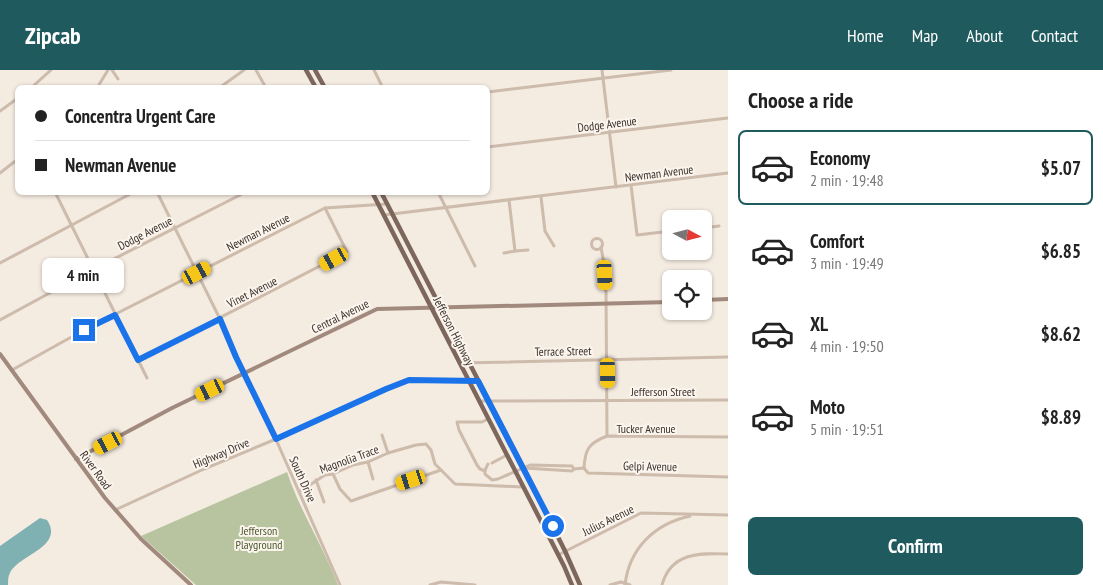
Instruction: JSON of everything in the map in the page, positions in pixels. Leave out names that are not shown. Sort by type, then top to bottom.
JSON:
[{"type":"main road","points":[[306,70],[314,85]]},
{"type":"main road","points":[[315,70],[323,85]]},
{"type":"main road","name":"Jefferson Highway","points":[[373,195],[524,487],[572,585]]},
{"type":"main road","name":"Jefferson Highway","points":[[382,195],[524,468],[580,585]]},
{"type":"main road","points":[[712,300],[728,299]]},
{"type":"main road","name":"Central Avenue","points":[[76,460],[148,420],[377,309],[662,302]]},
{"type":"main road","name":"River Road","points":[[0,354],[76,460],[115,510],[142,539],[191,585]]},
{"type":"street","points":[[34,85],[51,70]]},
{"type":"street","points":[[99,85],[108,70]]},
{"type":"street","points":[[112,70],[118,79]]},
{"type":"street","points":[[223,85],[244,70]]},
{"type":"street","points":[[256,70],[264,85]]},
{"type":"street","points":[[374,70],[382,85]]},
{"type":"street","points":[[602,70],[616,187]]},
{"type":"street","points":[[490,92],[671,70]]},
{"type":"street","points":[[0,111],[15,100]]},
{"type":"street","name":"Dodge Avenue","points":[[490,147],[728,118]]},
{"type":"street","points":[[0,173],[15,161]]},
{"type":"street","name":"Newman Avenue","points":[[384,216],[728,173]]},
{"type":"street","points":[[631,185],[637,235],[662,232]]},
{"type":"street","points":[[57,195],[92,270],[147,378]]},
{"type":"street","points":[[0,263],[128,195]]},
{"type":"street","name":"South Drive","points":[[158,195],[220,319],[244,374],[276,439],[340,585]]},
{"type":"street","name":"Dodge Avenue","points":[[0,320],[92,270],[240,195]]},
{"type":"street","points":[[439,195],[475,266]]},
{"type":"street","points":[[541,197],[545,231],[554,246]]},
{"type":"street","points":[[509,200],[515,251]]},
{"type":"street","name":"Newman Avenue","points":[[12,370],[84,330],[325,208],[387,204]]},
{"type":"street","name":"Vinet Avenue","points":[[138,360],[346,252],[325,208]]},
{"type":"street","points":[[712,227],[719,226]]},
{"type":"street","points":[[601,247],[605,275],[606,304],[607,436]]},
{"type":"street","points":[[504,252],[528,250]]},
{"type":"street","name":"Terrace Street","points":[[459,363],[728,357]]},
{"type":"street","name":"Highway Drive","points":[[115,510],[204,469],[409,380],[478,381]]},
{"type":"street","name":"Jefferson Street","points":[[479,400],[728,400]]},
{"type":"street","points":[[488,419],[482,422],[457,422],[472,456],[480,469],[485,472],[490,464],[507,455]]},
{"type":"street","name":"Magnolia Trace","points":[[299,492],[306,490],[324,475],[333,474],[353,465],[368,462],[388,453],[382,435]]},
{"type":"street","name":"Tucker Avenue","points":[[584,468],[585,456],[591,445],[595,441],[607,436],[728,437]]},
{"type":"street","points":[[388,453],[426,444],[431,450],[435,464],[455,484],[524,487]]},
{"type":"street","points":[[368,462],[373,479]]},
{"type":"street","name":"Gelpi Avenue","points":[[485,472],[488,478],[492,480],[524,468],[572,471],[584,468],[588,472],[728,477]]},
{"type":"street","points":[[333,474],[340,489],[351,501],[441,470]]},
{"type":"street","points":[[316,480],[324,502]]},
{"type":"street","name":"Julius Avenue","points":[[558,555],[641,513],[728,515]]},
{"type":"street","points":[[625,585],[632,558],[637,549],[668,523],[695,514]]},
{"type":"street","points":[[662,585],[669,570],[688,556],[728,554]]},
{"type":"street","points":[[430,585],[440,582],[475,585]]},
{"type":"street","points":[[610,585],[621,582],[625,585],[630,585]]},
{"type":"green space","name":"Jefferson Playground","points":[[287,472],[298,501],[326,556],[338,585],[196,585],[141,536]]},
{"type":"water","points":[[40,518],[47,520],[51,529],[50,537],[38,550],[15,567],[10,573],[8,585],[0,585],[0,546]]},
{"type":"route","points":[[84,330],[115,315],[138,360],[220,319],[231,341],[236,357],[276,439],[409,380],[478,381],[553,526]]}]
